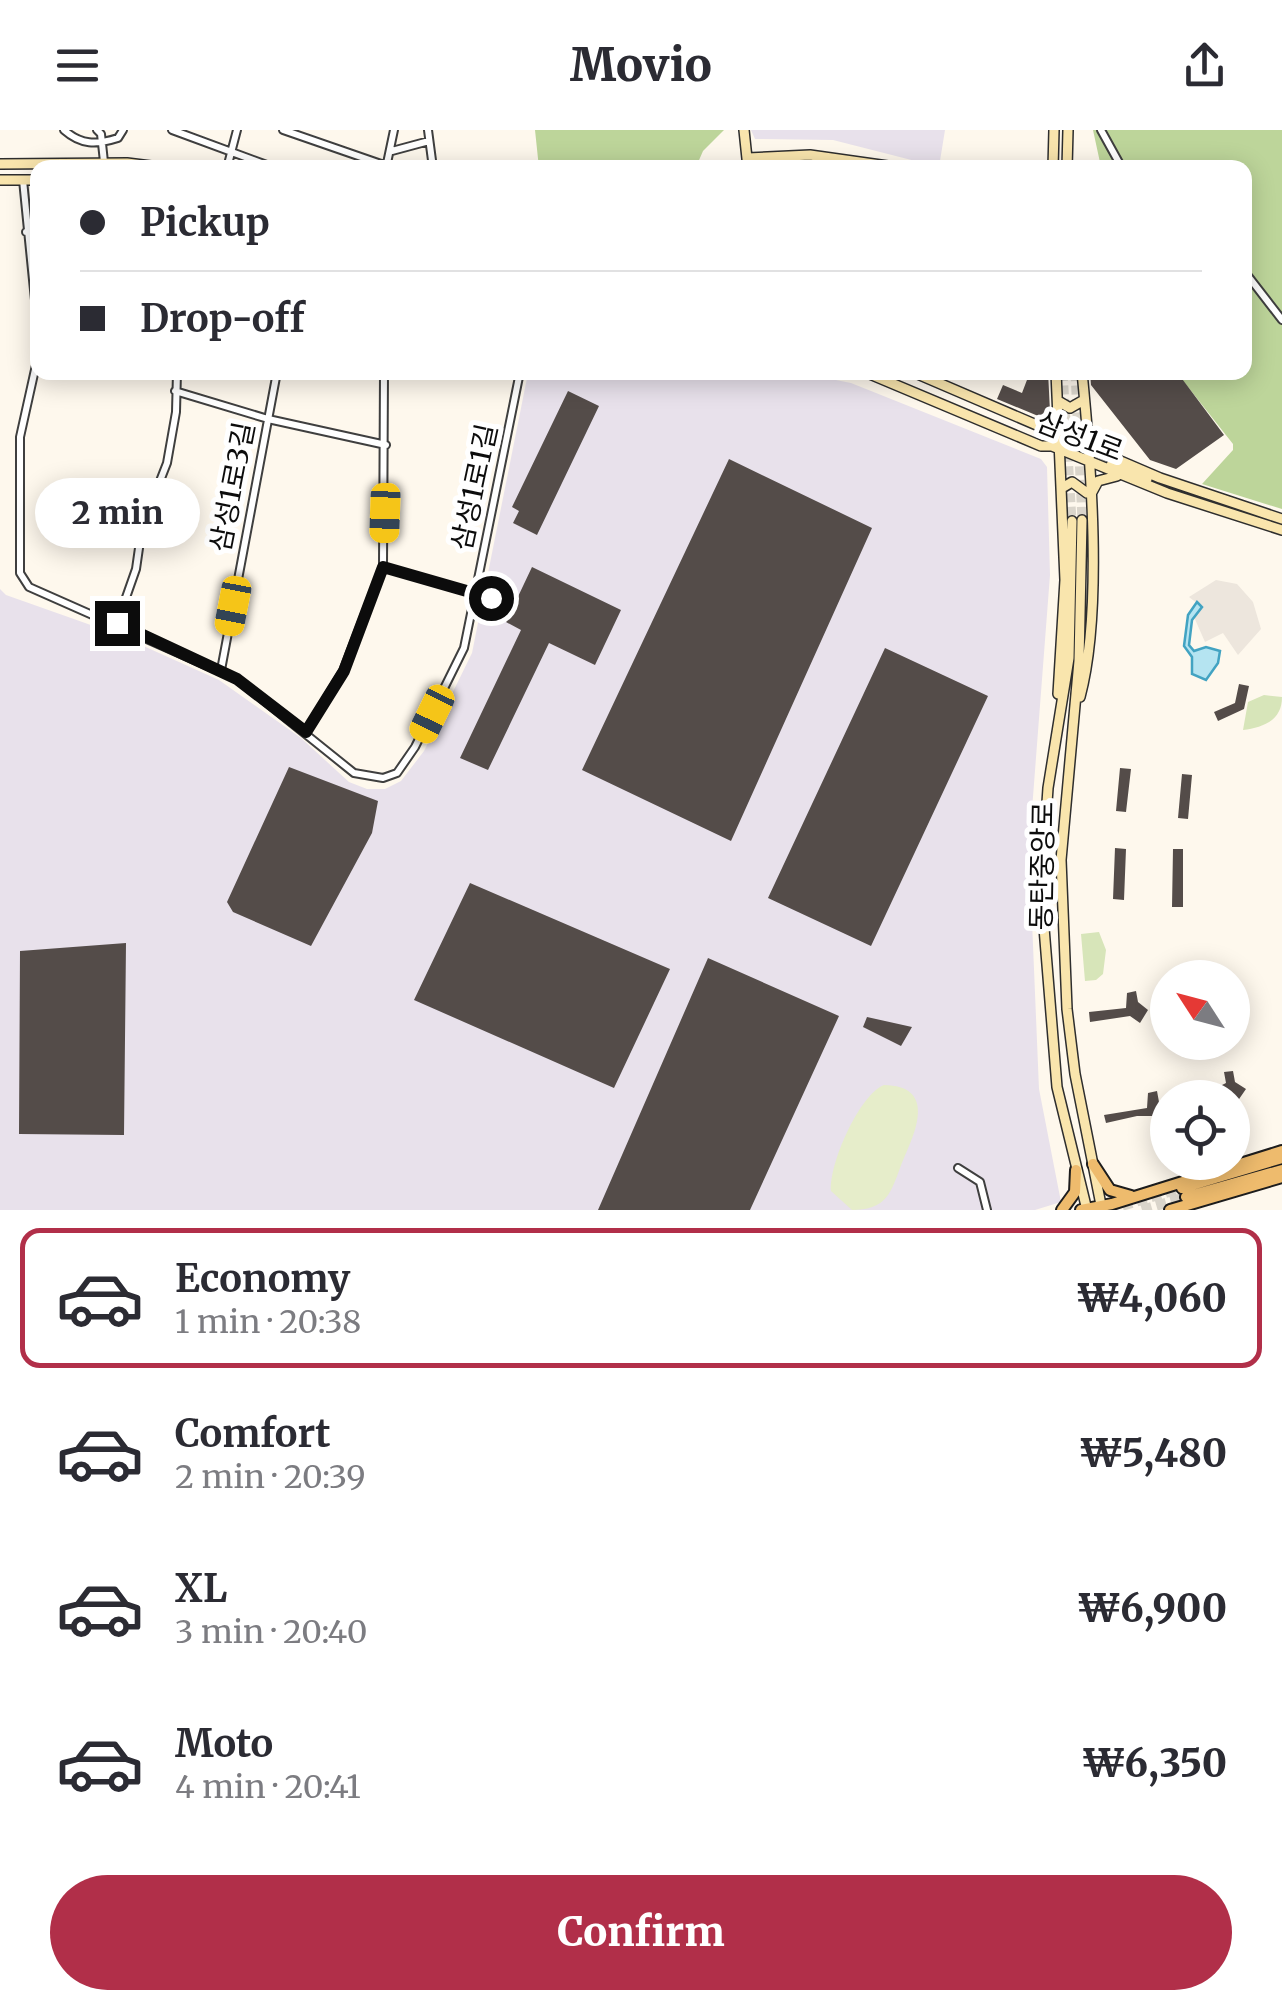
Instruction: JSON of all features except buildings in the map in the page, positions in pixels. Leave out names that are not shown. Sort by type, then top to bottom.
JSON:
[{"type":"main road","points":[[1282,1154],[1184,1193],[1282,1174]]},
{"type":"main road","points":[[1084,1210],[1282,1154]]},
{"type":"main road","points":[[1093,1164],[1110,1190],[1136,1195]]},
{"type":"main road","points":[[1062,1210],[1075,1192],[1076,1170]]},
{"type":"main road","points":[[1170,1210],[1282,1174]]},
{"type":"main road","points":[[1132,1210],[1136,1195]]},
{"type":"street","points":[[64,130],[74,133],[76,141],[101,144],[118,138],[123,130]]},
{"type":"street","points":[[96,130],[101,134],[104,160]]},
{"type":"street","points":[[172,130],[253,160]]},
{"type":"street","points":[[228,160],[237,130]]},
{"type":"street","points":[[283,130],[367,160]]},
{"type":"street","points":[[389,160],[394,130]]},
{"type":"street","points":[[428,130],[432,160]]},
{"type":"street","points":[[744,130],[748,160]]},
{"type":"street","points":[[1052,160],[1054,130]]},
{"type":"street","points":[[1068,130],[1068,160]]},
{"type":"street","points":[[1102,130],[1118,160]]},
{"type":"street","points":[[392,151],[429,141]]},
{"type":"street","points":[[771,160],[810,155],[845,160]]},
{"type":"street","points":[[0,161],[30,163]]},
{"type":"street","points":[[0,180],[30,180]]},
{"type":"street","points":[[23,180],[30,265]]},
{"type":"street","points":[[1252,281],[1282,320]]},
{"type":"street","points":[[33,380],[20,437],[20,572],[29,586],[221,670],[306,732],[344,671],[383,567],[384,380]]},
{"type":"street","points":[[117,623],[136,569],[142,527],[167,463],[177,380]]},
{"type":"street","name":"삼성1로3길","points":[[221,670],[275,380]]},
{"type":"street","name":"삼성1로1길","points":[[306,732],[354,774],[383,778],[397,773],[415,747],[464,648],[518,380]]},
{"type":"street","name":"삼성1로","points":[[884,380],[1041,446],[1282,530]]},
{"type":"street","name":"삼성1로","points":[[931,380],[1160,478],[1282,519]]},
{"type":"street","points":[[1057,380],[1065,580],[1057,726]]},
{"type":"street","points":[[1072,729],[1086,672],[1092,578],[1083,380]]},
{"type":"street","points":[[176,391],[268,419],[386,445]]},
{"type":"street","points":[[1058,400],[1066,408],[1075,408],[1085,399]]},
{"type":"street","points":[[1025,421],[1046,422],[1055,413],[1058,400]]},
{"type":"street","points":[[1109,470],[1109,464],[1147,479],[1160,478]]},
{"type":"street","points":[[1089,498],[1098,481],[1125,477]]},
{"type":"street","points":[[1062,488],[1067,482],[1076,483],[1089,498]]},
{"type":"street","name":"동탄중앙로","points":[[1084,1210],[1057,1087],[1041,891],[1044,825],[1069,658],[1077,521],[1080,640],[1061,860],[1064,950],[1075,1074],[1102,1208]]},
{"type":"street","points":[[383,567],[491,598]]},
{"type":"street","points":[[958,1168],[980,1182],[987,1210]]},
{"type":"shaded area","points":[[751,130],[945,130],[940,160],[912,160],[833,140],[755,139]]},
{"type":"shaded area","points":[[527,380],[836,380],[1041,459],[1047,467],[1050,575],[1029,849],[1039,1089],[1061,1202],[1035,1210],[0,1210],[0,589],[6,595],[119,635],[219,680],[301,738],[349,782],[367,789],[385,789],[401,781],[424,751],[472,653]]},
{"type":"shaded area","points":[[1216,580],[1237,584],[1253,602],[1261,629],[1238,655],[1223,633],[1205,642],[1194,617],[1202,607],[1189,597]]},
{"type":"green space","points":[[535,130],[724,130],[699,160],[538,160]]},
{"type":"green space","points":[[1093,130],[1282,130],[1282,509],[1202,484],[1233,450],[1233,444],[1183,380],[1252,380],[1252,160],[1099,160]]},
{"type":"green space","points":[[1264,695],[1282,697],[1279,712],[1264,725],[1243,730],[1248,702]]},
{"type":"green space","points":[[1099,932],[1106,950],[1103,974],[1096,980],[1085,981],[1081,934]]},
{"type":"green space","points":[[884,1085],[910,1093],[916,1101],[917,1122],[888,1195],[872,1207],[852,1210],[831,1191],[835,1164],[856,1116],[874,1091]]},
{"type":"water","points":[[1197,602],[1202,607],[1192,620],[1189,645],[1194,651],[1206,647],[1220,651],[1218,663],[1206,680],[1192,674],[1192,657],[1184,646],[1188,615]]},
{"type":"tunnel","points":[[1063,380],[1072,521]]},
{"type":"tunnel","points":[[1075,380],[1082,520]]},
{"type":"tunnel","points":[[1108,1210],[1182,1188]]},
{"type":"tunnel","points":[[1142,1210],[1186,1197]]},
{"type":"route","points":[[117,623],[237,679],[306,732],[344,671],[383,567],[491,598]]}]
